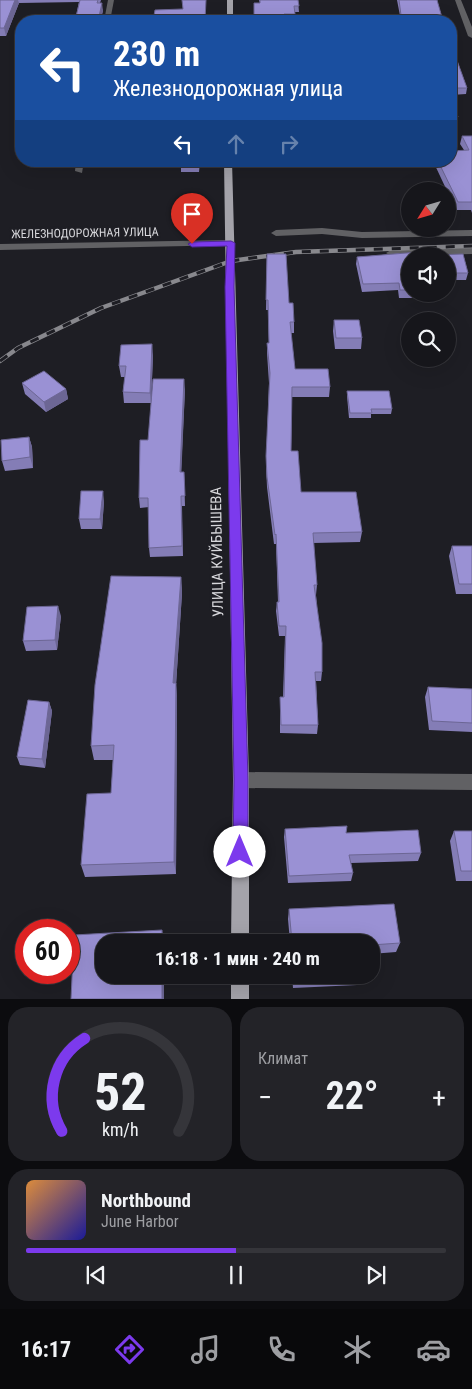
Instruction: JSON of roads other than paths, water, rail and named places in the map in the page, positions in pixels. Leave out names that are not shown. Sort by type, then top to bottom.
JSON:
[{"type":"main road","points":[[230,0],[230,15]]},
{"type":"main road","name":"УЛИЦА КУЙБЫШЕВА","points":[[228,167],[241,780],[240,934]]},
{"type":"main road","points":[[240,984],[240,999]]},
{"type":"street","points":[[108,15],[111,0]]},
{"type":"street","points":[[458,0],[472,36]]},
{"type":"street","points":[[79,167],[79,171]]},
{"type":"street","points":[[276,233],[322,232],[362,235],[472,234]]},
{"type":"street","name":"ЖЕЛЕЗНОДОРОЖНАЯ УЛИЦА","points":[[0,247],[231,243]]},
{"type":"street","points":[[391,253],[472,251]]},
{"type":"street","points":[[241,780],[472,782]]},
{"type":"railway","points":[[0,361],[18,348],[101,308],[231,261],[296,252],[472,246]]}]
